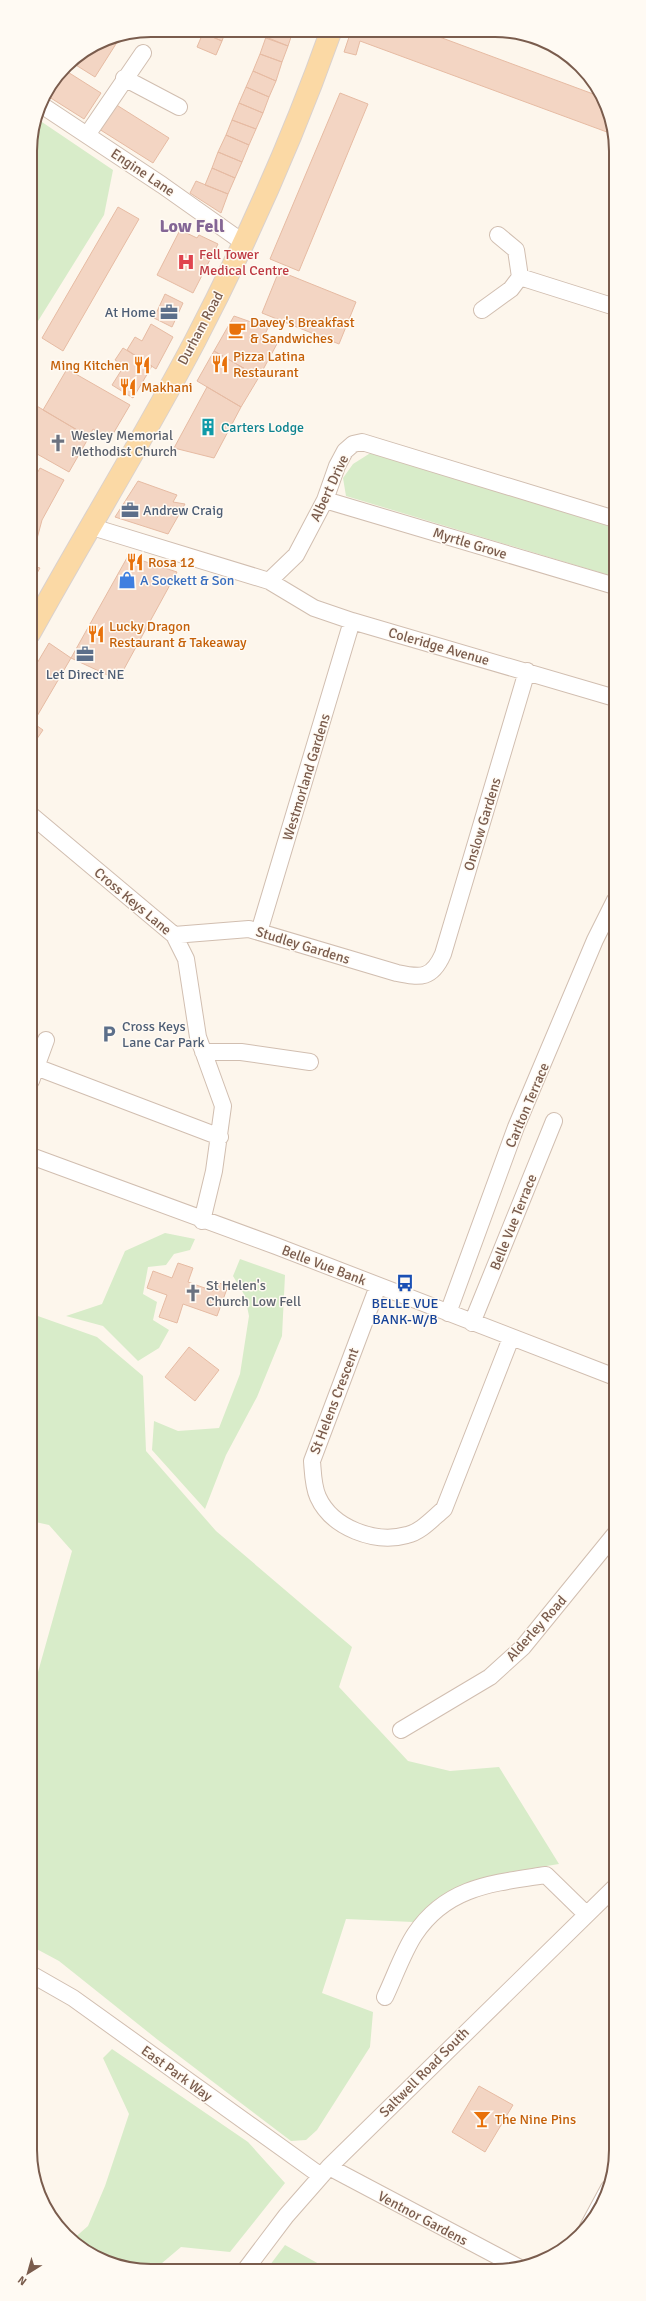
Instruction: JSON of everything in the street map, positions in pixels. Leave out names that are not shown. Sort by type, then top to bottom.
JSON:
[{"type":"main road","name":"Durham Road","points":[[37,620],[194,342],[244,243],[279,164],[329,37]]},
{"type":"street","points":[[87,135],[124,78],[143,53]]},
{"type":"street","points":[[124,78],[179,106]]},
{"type":"street","name":"Engine Lane","points":[[46,108],[162,185],[244,243]]},
{"type":"street","points":[[482,310],[511,289],[520,277],[516,250],[498,235]]},
{"type":"street","points":[[520,277],[609,305]]},
{"type":"street","name":"Albert Drive","points":[[269,581],[296,555],[325,500],[337,466],[345,451],[353,444],[362,442],[609,517]]},
{"type":"street","name":"Myrtle Grove","points":[[325,500],[609,584]]},
{"type":"street","points":[[89,526],[269,581]]},
{"type":"street","name":"Coleridge Avenue","points":[[269,581],[314,608],[352,621],[609,696]]},
{"type":"street","name":"Westmorland Gardens","points":[[259,932],[352,621]]},
{"type":"street","name":"Onslow Gardens","points":[[430,974],[438,966],[443,954],[527,671]]},
{"type":"street","name":"Cross Keys Lane","points":[[37,821],[174,935],[186,959],[194,1022],[203,1052],[223,1106],[220,1137],[202,1221]]},
{"type":"street","name":"Carlton Terrace","points":[[448,1314],[516,1127],[595,940],[609,912]]},
{"type":"street","name":"Studley Gardens","points":[[174,935],[187,935],[236,928],[248,929],[397,974],[420,977],[430,974]]},
{"type":"street","points":[[37,1064],[46,1040]]},
{"type":"street","points":[[203,1052],[241,1052],[310,1062]]},
{"type":"street","points":[[37,1075],[220,1137]]},
{"type":"street","name":"Belle Vue Terrace","points":[[472,1323],[554,1121]]},
{"type":"street","name":"Belle Vue Bank","points":[[37,1158],[378,1286],[609,1375]]},
{"type":"street","name":"St Helens Crescent","points":[[378,1286],[312,1461],[313,1479],[318,1497],[330,1516],[354,1530],[371,1536],[387,1538],[408,1535],[424,1526],[444,1509],[511,1338]]},
{"type":"street","name":"Alderley Road","points":[[401,1730],[490,1677],[523,1647],[609,1543]]},
{"type":"street","points":[[385,1997],[414,1935],[427,1917],[460,1892],[494,1883],[546,1875],[586,1914]]},
{"type":"street","name":"Saltwell Road South","points":[[250,2264],[286,2216],[325,2171],[609,1893]]},
{"type":"street","name":"East Park Way","points":[[37,1978],[72,1998],[325,2171]]},
{"type":"street","name":"Ventnor Gardens","points":[[325,2171],[510,2263]]},
{"type":"green space","points":[[41,121],[113,170],[104,215],[37,323],[37,144]]},
{"type":"green space","points":[[372,452],[609,526],[609,575],[346,496],[343,478],[353,464]]},
{"type":"green space","points":[[165,1233],[195,1239],[190,1250],[174,1254],[166,1265],[148,1267],[143,1294],[157,1302],[153,1320],[169,1330],[159,1348],[138,1361],[103,1326],[66,1316],[102,1304],[125,1251]]},
{"type":"green space","points":[[240,1259],[285,1275],[282,1336],[257,1397],[226,1455],[205,1509],[152,1450],[154,1421],[178,1431],[219,1428],[240,1374],[249,1316],[245,1296],[233,1276]]},
{"type":"green space","points":[[37,1316],[97,1337],[143,1376],[146,1451],[216,1531],[352,1647],[339,1687],[408,1761],[450,1771],[499,1767],[559,1864],[504,1873],[451,1891],[413,1922],[346,1919],[322,1993],[373,2012],[370,2047],[317,2130],[306,2140],[291,2141],[158,2040],[59,1961],[37,1949],[37,1676],[72,1551],[49,1525],[37,1522]]},
{"type":"green space","points":[[112,2049],[248,2142],[285,2183],[230,2252],[181,2247],[161,2264],[136,2263],[115,2258],[94,2249],[76,2236],[88,2226],[105,2186],[129,2114],[103,2058]]},
{"type":"green space","points":[[285,2245],[319,2264],[271,2264]]},
{"type":"building","points":[[201,37],[212,37],[222,41],[216,55],[197,47]]},
{"type":"building","points":[[212,37],[223,37],[222,41]]},
{"type":"building","points":[[263,37],[291,37],[288,46]]},
{"type":"building","points":[[266,37],[288,46],[282,62],[260,54]]},
{"type":"building","points":[[349,37],[439,37],[593,94],[600,108],[607,132],[360,41],[356,55],[344,52]]},
{"type":"building","points":[[117,42],[95,77],[76,65],[94,52]]},
{"type":"building","points":[[260,54],[282,62],[276,81],[253,71]]},
{"type":"building","points":[[253,71],[276,81],[269,97],[246,87]]},
{"type":"building","points":[[69,72],[101,93],[84,119],[50,98]]},
{"type":"building","points":[[246,87],[269,97],[263,113],[239,103]]},
{"type":"building","points":[[340,93],[368,104],[299,271],[270,259]]},
{"type":"building","points":[[239,103],[263,113],[256,129],[232,120]]},
{"type":"building","points":[[115,104],[169,138],[153,163],[99,129]]},
{"type":"building","points":[[232,120],[256,129],[249,145],[226,135]]},
{"type":"building","points":[[226,135],[249,145],[242,162],[218,152]]},
{"type":"building","points":[[218,152],[242,162],[235,178],[212,168]]},
{"type":"building","points":[[212,168],[235,178],[228,194],[205,185]]},
{"type":"building","points":[[196,181],[228,194],[221,213],[190,193]]},
{"type":"building","points":[[118,207],[139,219],[63,351],[42,338]]},
{"type":"building","name":"Fell Tower Medical Centre","points":[[180,230],[197,238],[199,235],[218,244],[193,293],[157,275]]},
{"type":"building","points":[[279,271],[356,302],[339,344],[262,313]]},
{"type":"building","points":[[165,294],[183,303],[172,327],[154,318]]},
{"type":"building","points":[[234,316],[268,328],[264,336],[278,342],[259,377],[214,351]]},
{"type":"building","points":[[151,324],[173,337],[156,369],[127,350],[135,337],[142,341]]},
{"type":"building","points":[[123,348],[152,366],[133,398],[112,385],[124,366],[115,360]]},
{"type":"building","points":[[214,351],[259,377],[241,407],[197,381]]},
{"type":"building","points":[[67,369],[130,405],[110,439],[93,429],[89,437],[43,410]]},
{"type":"building","name":"Carters Lodge","points":[[207,387],[241,407],[214,458],[174,448]]},
{"type":"building","name":"Wesley Memorial Methodist Church","points":[[37,406],[89,437],[69,472],[37,454]]},
{"type":"building","points":[[40,468],[64,480],[42,520],[37,539],[37,473]]},
{"type":"building","points":[[138,481],[177,495],[173,502],[185,504],[168,534],[115,517]]},
{"type":"building","points":[[128,556],[177,572],[118,680],[71,658]]},
{"type":"building","points":[[49,643],[71,658],[37,716],[37,663]]},
{"type":"building","points":[[37,726],[43,730],[37,739]]},
{"type":"building","name":"St Helen's Church Low Fell","points":[[178,1263],[193,1268],[188,1282],[213,1291],[216,1282],[228,1286],[217,1316],[183,1304],[177,1323],[159,1317],[167,1295],[147,1288],[153,1271],[172,1278]]},
{"type":"building","points":[[189,1347],[219,1370],[195,1401],[165,1377]]},
{"type":"building","name":"The Nine Pins","points":[[479,2086],[513,2105],[485,2152],[452,2132]]},
{"type":"place","name":"Fell Tower Medical Centre","points":[[186,262]]},
{"type":"place","name":"At Home","points":[[169,312]]},
{"type":"place","name":"Davey's Breakfast & Sandwiches","points":[[237,330]]},
{"type":"place","name":"Pizza Latina Restaurant","points":[[220,364]]},
{"type":"place","name":"Ming Kitchen","points":[[142,365]]},
{"type":"place","name":"Makhani","points":[[128,387]]},
{"type":"place","name":"Carters Lodge","points":[[208,427]]},
{"type":"place","name":"Wesley Memorial Methodist Church","points":[[58,443]]},
{"type":"place","name":"Andrew Craig","points":[[130,510]]},
{"type":"place","name":"Rosa 12","points":[[135,562]]},
{"type":"place","name":"A Sockett & Son","points":[[127,580]]},
{"type":"place","name":"Lucky Dragon Restaurant & Takeaway","points":[[96,634]]},
{"type":"place","name":"Let Direct NE","points":[[85,654]]},
{"type":"place","name":"Cross Keys Lane Car Park","points":[[109,1034]]},
{"type":"place","name":"BELLE VUE BANK-W/B","points":[[405,1283]]},
{"type":"place","name":"St Helen's Church Low Fell","points":[[193,1293]]},
{"type":"place","name":"The Nine Pins","points":[[482,2119]]},
{"type":"district","name":"Low Fell","points":[[192,226]]}]
